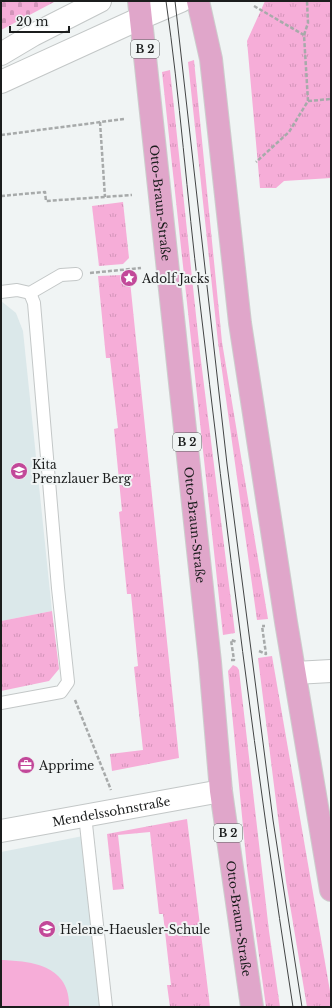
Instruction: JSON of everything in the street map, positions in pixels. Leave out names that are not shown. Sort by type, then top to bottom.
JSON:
[{"type":"main road","points":[[198,1],[211,59],[240,323],[331,890]]},
{"type":"main road","name":"Otto-Braun-Straße","points":[[140,10],[210,662],[221,791],[252,1007]]},
{"type":"street","points":[[1,54],[33,35],[100,1]]},
{"type":"street","points":[[1,82],[140,10],[181,1]]},
{"type":"street","points":[[295,672],[331,671]]},
{"type":"street","name":"Mendelssohnstraße","points":[[1,831],[221,791]]},
{"type":"lane","points":[[1,292],[17,290],[30,293],[61,275],[76,274]]},
{"type":"lane","points":[[1,703],[61,692],[68,682],[58,588],[34,303],[30,293]]},
{"type":"lane","points":[[85,815],[106,1007]]},
{"type":"path","points":[[256,162],[289,132],[308,101],[304,35],[308,24],[308,1]]},
{"type":"path","points":[[254,6],[304,35]]},
{"type":"path","points":[[308,101],[331,99]]},
{"type":"path","points":[[1,135],[124,119]]},
{"type":"path","points":[[100,122],[105,196]]},
{"type":"path","points":[[1,196],[45,192],[46,201],[132,195]]},
{"type":"path","points":[[76,274],[141,268]]},
{"type":"path","points":[[259,651],[266,654],[262,626],[268,625]]},
{"type":"path","points":[[226,660],[234,660],[231,640],[237,642]]},
{"type":"path","points":[[68,682],[119,809]]},
{"type":"shaded area","name":"Kita Prenzlauer Berg","points":[[1,301],[16,313],[23,331],[52,611],[1,621]]},
{"type":"shaded area","name":"Helene-Haeusler-Schule","points":[[83,836],[100,1007],[1,1007],[1,852]]},
{"type":"green space","points":[[1,1],[56,1],[1,30]]},
{"type":"green space","points":[[265,1],[331,1],[331,178],[284,181],[276,188],[260,188],[247,41]]},
{"type":"green space","points":[[194,60],[222,342],[268,619],[257,620],[218,342],[188,62]]},
{"type":"green space","points":[[170,70],[200,353],[235,633],[223,635],[162,72]]},
{"type":"green space","points":[[123,202],[129,258],[123,264],[99,266],[92,206]]},
{"type":"green space","points":[[123,275],[130,281],[179,758],[112,771],[110,754],[143,750],[134,667],[138,666],[131,594],[127,594],[119,512],[122,511],[114,429],[118,428],[110,358],[106,358],[98,276]]},
{"type":"green space","points":[[52,611],[59,669],[49,681],[1,691],[1,621]]},
{"type":"green space","points":[[272,656],[331,997],[331,1007],[307,1007],[286,881],[258,658]]},
{"type":"green space","points":[[233,665],[239,670],[269,931],[280,1007],[266,1007],[247,868],[228,671]]},
{"type":"green space","points":[[187,819],[210,1007],[170,1007],[167,985],[171,985],[163,914],[159,914],[150,832],[118,835],[124,889],[113,890],[107,834]]},
{"type":"green space","points":[[1,960],[37,964],[56,974],[63,982],[68,993],[69,1007],[1,1007]]},
{"type":"tram line","points":[[166,1],[231,562],[254,740],[293,1007]]},
{"type":"tram line","points":[[175,1],[227,464],[273,820],[302,1007]]},
{"type":"place","name":"Adolf Jacks","points":[[129,278]]},
{"type":"place","name":"Kita Prenzlauer Berg","points":[[19,471]]},
{"type":"place","name":"Apprime","points":[[26,765]]},
{"type":"place","name":"Helene-Haeusler-Schule","points":[[47,929]]}]
